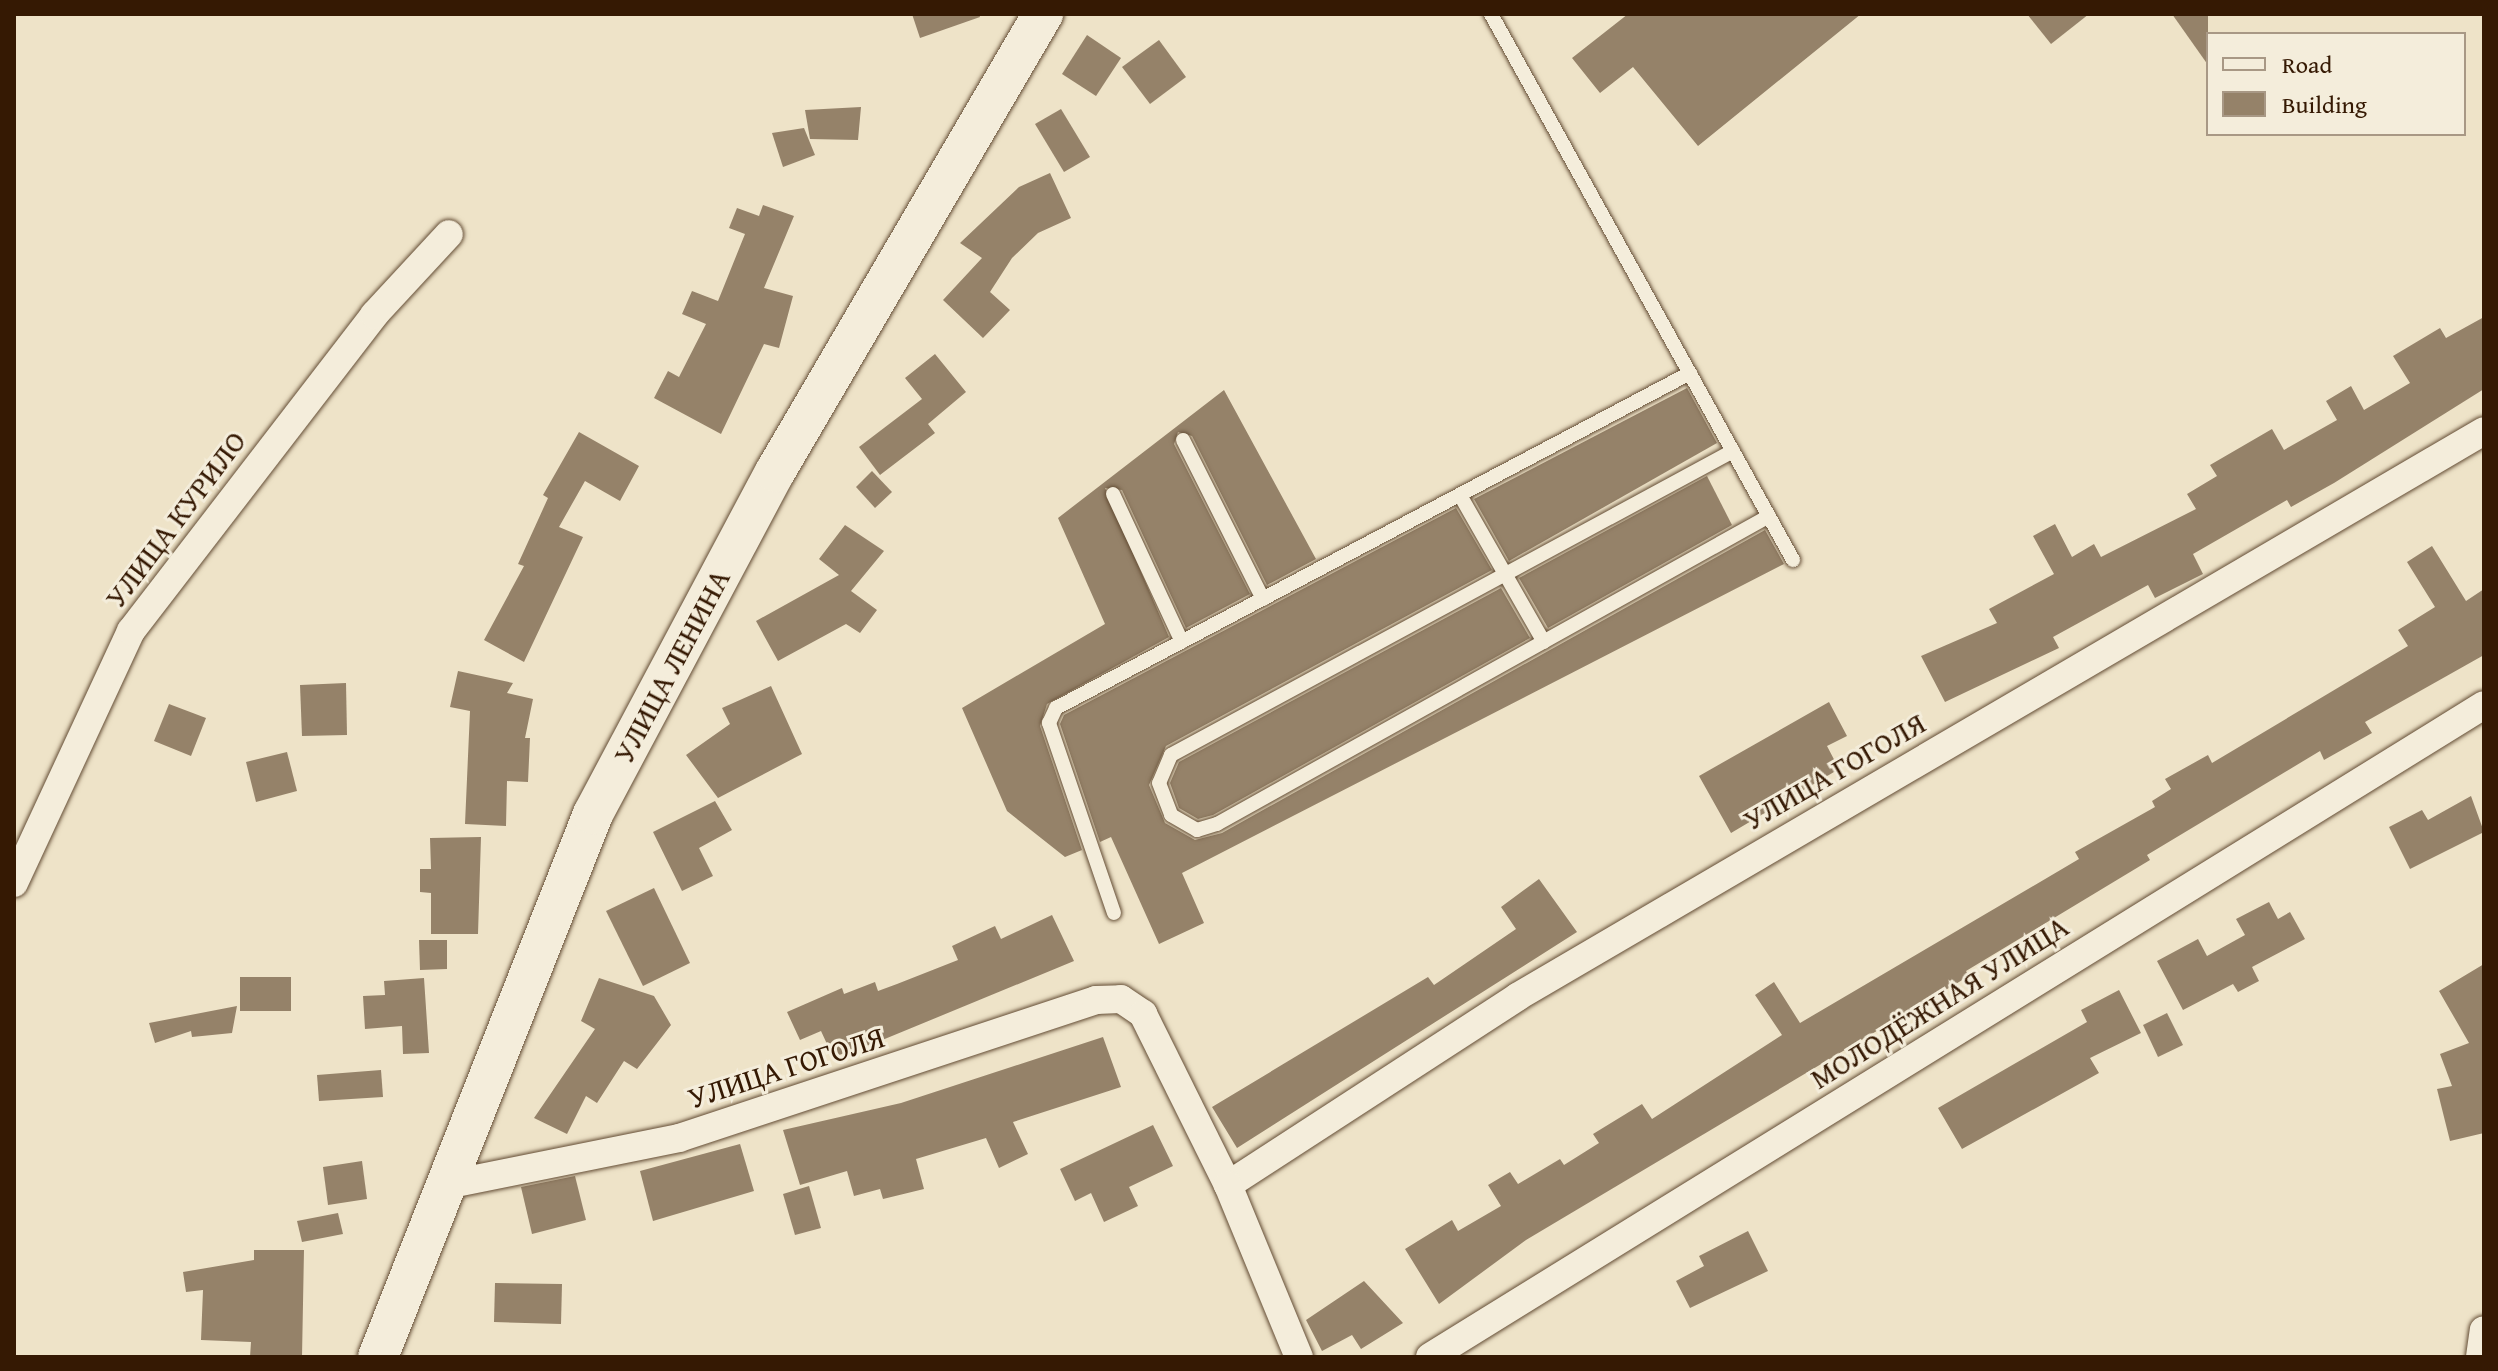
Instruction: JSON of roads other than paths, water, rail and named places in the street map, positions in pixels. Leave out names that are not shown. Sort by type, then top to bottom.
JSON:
[{"type":"main road","name":"УЛИЦА ЛЕНИНА","points":[[378,1357],[441,1186],[593,814],[775,472],[1043,14]]},
{"type":"street","name":"УЛИЦА КУРИЛО","points":[[14,883],[131,631],[374,315],[449,234]]},
{"type":"street","name":"УЛИЦА ГОГОЛЯ","points":[[441,1186],[679,1138],[1096,1000],[1121,999],[1143,1014],[1228,1185],[1517,997],[2484,431]]},
{"type":"street","name":"МОЛОДЁЖНАЯ УЛИЦА","points":[[1430,1357],[2484,705]]},
{"type":"street","points":[[1228,1185],[1299,1357]]},
{"type":"street","points":[[2480,1357],[2484,1330]]},
{"type":"lane","points":[[1491,14],[1793,560]]},
{"type":"lane","points":[[1114,913],[1049,723],[1056,708],[1690,373]]},
{"type":"lane","points":[[1183,440],[1263,599]]},
{"type":"lane","points":[[1733,451],[1171,755],[1159,783],[1171,815],[1197,830],[1217,824],[1769,516]]},
{"type":"lane","points":[[1113,494],[1182,642]]},
{"type":"lane","points":[[1460,495],[1544,642]]}]
